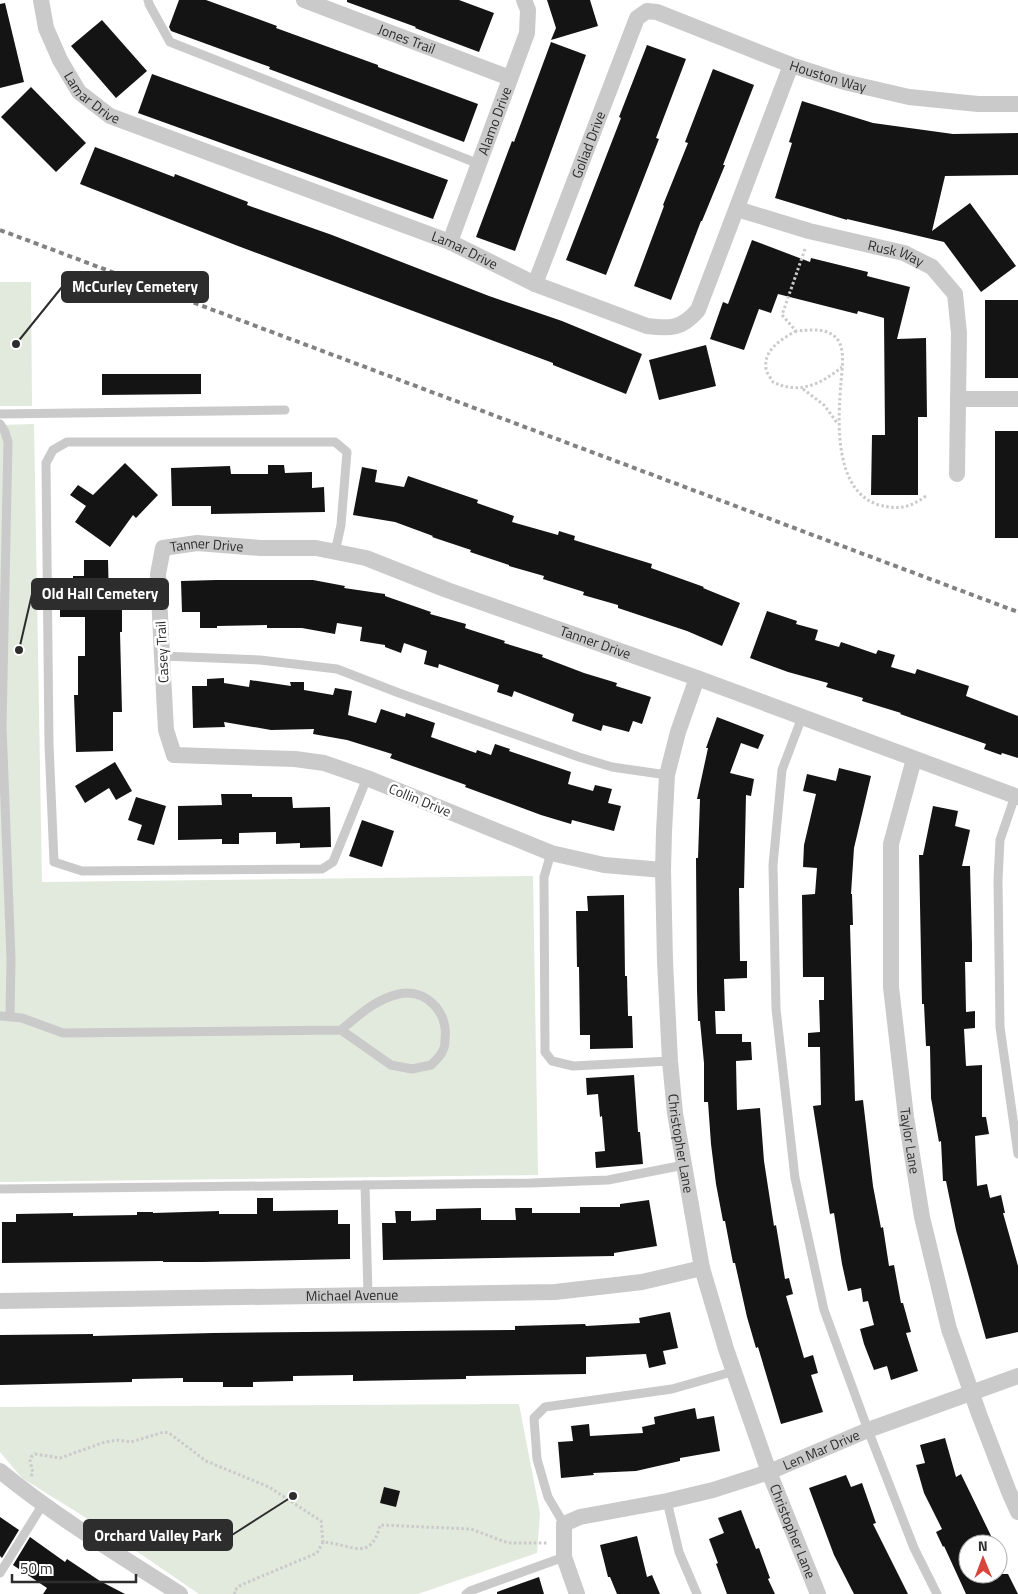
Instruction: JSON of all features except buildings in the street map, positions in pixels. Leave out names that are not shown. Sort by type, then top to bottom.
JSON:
[{"type":"street","name":"Lamar Drive","points":[[41,0],[46,28],[60,60],[79,92],[110,116],[450,242],[535,284],[647,326],[664,328],[678,326],[690,320],[698,310],[791,65]]},
{"type":"street","name":"Jones Trail","points":[[304,0],[510,78]]},
{"type":"street","name":"Alamo Drive","points":[[450,242],[527,33],[528,10],[524,0]]},
{"type":"street","name":"Houston Way","points":[[647,11],[657,12],[791,65],[844,82],[909,97],[978,104],[1018,104]]},
{"type":"street","name":"Goliad Drive","points":[[535,284],[636,18],[647,11]]},
{"type":"street","name":"Rusk Way","points":[[737,208],[809,231],[904,253],[932,267],[955,294],[959,333],[957,474]]},
{"type":"street","points":[[958,399],[1018,400]]},
{"type":"street","name":"Tanner Drive","points":[[163,548],[197,543],[261,548],[316,548],[366,558],[447,590],[697,678],[1016,797]]},
{"type":"street","name":"Casey Trail","points":[[163,548],[158,574],[162,656],[166,730],[174,755]]},
{"type":"street","name":"Christopher Lane","points":[[697,678],[678,732],[667,775],[662,870],[670,1061],[675,1113],[702,1268],[726,1349],[769,1472],[818,1594]]},
{"type":"street","name":"Collin Drive","points":[[174,755],[295,759],[324,763],[367,778],[551,853],[604,865],[662,870]]},
{"type":"street","name":"Taylor Lane","points":[[914,758],[891,844],[891,987],[906,1116],[922,1217],[949,1329],[1018,1512]]},
{"type":"street","name":"Michael Avenue","points":[[0,1301],[555,1292],[642,1282],[702,1268]]},
{"type":"street","name":"Len Mar Drive","points":[[564,1524],[580,1517],[667,1501],[713,1490],[769,1472],[868,1430],[1018,1376]]},
{"type":"street","points":[[0,1471],[43,1504],[180,1594]]},
{"type":"street","points":[[564,1524],[563,1549],[577,1594]]},
{"type":"lane","points":[[148,0],[170,42],[479,164]]},
{"type":"lane","points":[[0,414],[285,410]]},
{"type":"lane","points":[[0,424],[8,442],[2,587],[2,726],[11,958],[10,1016]]},
{"type":"lane","points":[[335,552],[341,525],[347,452],[335,442],[67,442],[52,450],[46,463],[49,744],[54,862],[82,871],[322,869],[333,862],[367,778]]},
{"type":"lane","points":[[162,656],[260,660],[337,668],[399,693],[579,757],[612,767],[667,775]]},
{"type":"lane","points":[[802,717],[782,770],[773,865],[776,1009],[797,1187],[824,1310],[914,1548],[937,1594]]},
{"type":"lane","points":[[1016,797],[1000,840],[998,880],[1000,1027],[1018,1154]]},
{"type":"lane","points":[[551,853],[544,877],[545,1052],[552,1061],[573,1066],[670,1061]]},
{"type":"lane","points":[[0,1016],[22,1018],[63,1033],[341,1030],[391,1065],[412,1069],[431,1065],[444,1050],[447,1030],[440,1012],[428,999],[417,993],[401,993],[382,999],[341,1030]]},
{"type":"lane","points":[[0,1189],[532,1183],[608,1180],[684,1165]]},
{"type":"lane","points":[[365,1186],[368,1295]]},
{"type":"lane","points":[[564,1524],[548,1497],[537,1459],[534,1418],[545,1407],[672,1389],[735,1371]]},
{"type":"lane","points":[[667,1501],[679,1552],[697,1594]]},
{"type":"lane","points":[[0,1573],[43,1504]]},
{"type":"lane","points":[[466,1594],[563,1549]]},
{"type":"path","points":[[796,331],[782,315],[804,249]]},
{"type":"path","points":[[842,366],[831,376],[816,384],[802,388],[786,387],[773,382],[766,370],[766,360],[774,346],[796,331],[825,330],[834,335],[840,342],[842,366],[839,442],[844,464],[850,478],[858,491],[872,503],[892,508],[908,507],[926,496]]},
{"type":"path","points":[[802,388],[824,405],[840,428]]},
{"type":"path","points":[[31,1476],[33,1473],[30,1461],[31,1457],[35,1454],[60,1458],[105,1442],[118,1440],[131,1442],[164,1432],[206,1460],[269,1487],[321,1521],[323,1542],[317,1553],[241,1585],[234,1591],[234,1594]]},
{"type":"path","points":[[323,1542],[365,1548],[374,1543],[380,1525],[471,1529],[508,1543],[563,1549]]},
{"type":"shaded area","points":[[0,282],[31,282],[32,406],[0,406]]},
{"type":"shaded area","points":[[34,424],[42,882],[533,876],[538,1175],[0,1182],[0,425]]},
{"type":"shaded area","points":[[519,1404],[540,1513],[537,1553],[418,1594],[199,1594],[104,1529],[22,1478],[0,1452],[0,1407]]},
{"type":"railway","points":[[0,230],[1018,612]]},
{"type":"place","name":"McCurley Cemetery","points":[[16,344]]},
{"type":"place","name":"Old Hall Cemetery","points":[[19,650]]},
{"type":"place","name":"Orchard Valley Park","points":[[293,1496]]}]
